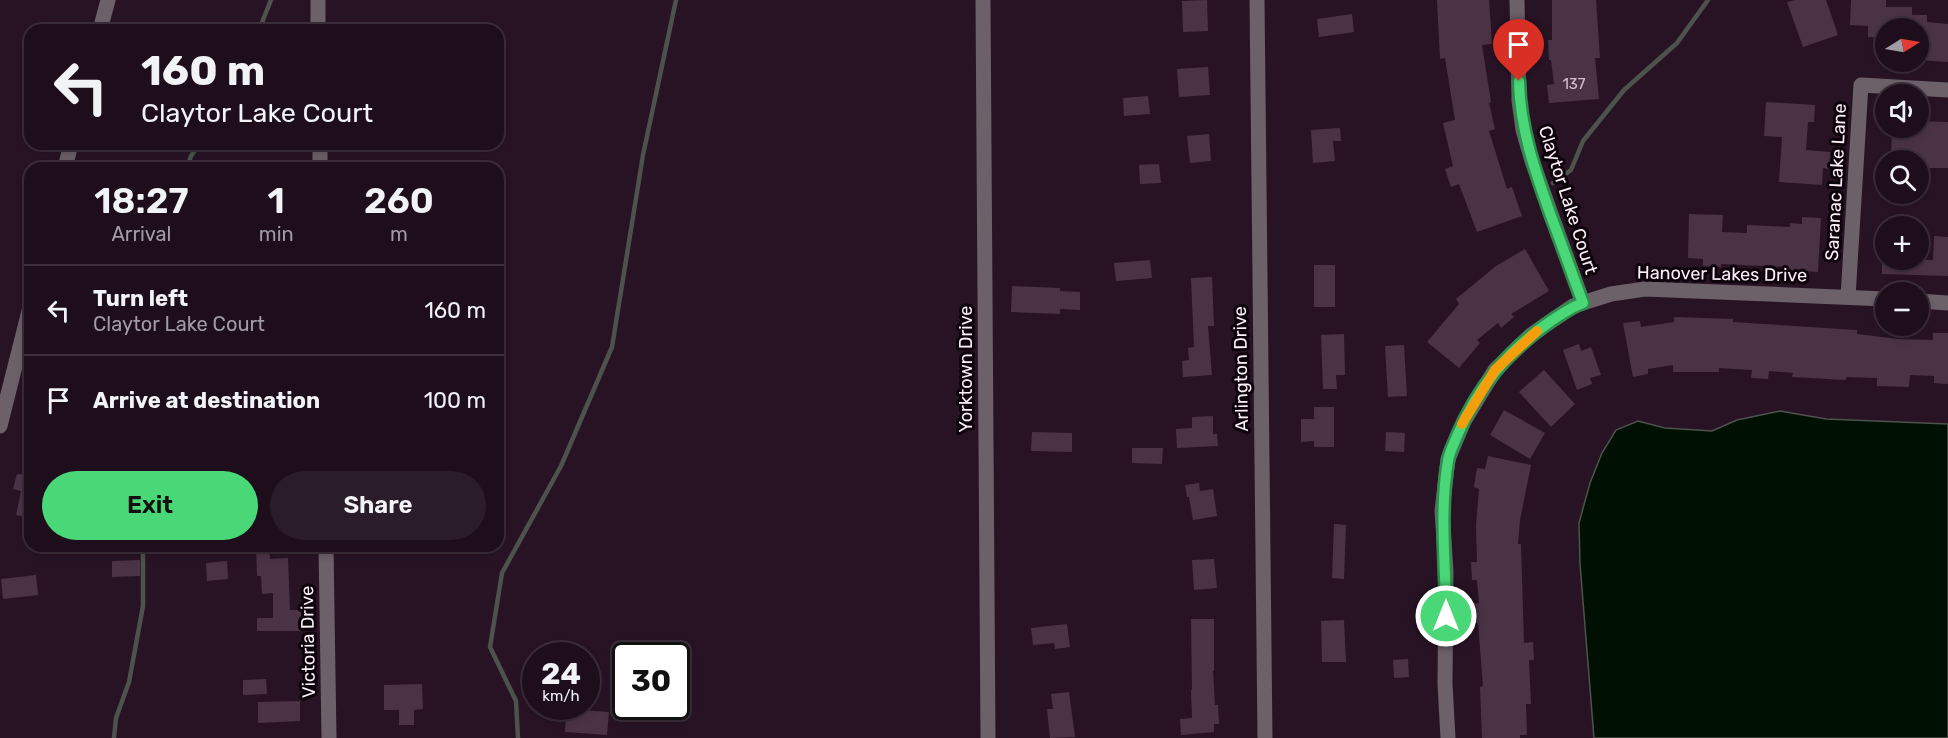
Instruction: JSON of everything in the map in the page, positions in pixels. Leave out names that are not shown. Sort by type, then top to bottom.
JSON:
[{"type":"street","points":[[102,24],[108,0]]},
{"type":"street","points":[[318,0],[318,24]]},
{"type":"street","name":"Yorktown Drive","points":[[983,0],[988,738]]},
{"type":"street","name":"Arlington Drive","points":[[1257,0],[1265,738]]},
{"type":"street","name":"Claytor Lake Court","points":[[1517,0],[1519,101],[1523,130],[1583,303]]},
{"type":"street","name":"Saranac Lake Lane","points":[[1848,297],[1861,85],[1948,90]]},
{"type":"street","name":"Hanover Lakes Drive","points":[[1448,738],[1445,684],[1446,571],[1442,511],[1448,459],[1464,420],[1495,370],[1531,334],[1573,306],[1611,294],[1645,289],[1875,298]]},
{"type":"street","points":[[1929,302],[1948,303]]},
{"type":"street","points":[[0,426],[24,331]]},
{"type":"street","name":"Victoria Drive","points":[[326,552],[329,738]]},
{"type":"shaded area","points":[[1780,411],[1826,419],[1948,424],[1948,738],[1594,738],[1580,564],[1579,523],[1590,483],[1602,453],[1616,430],[1638,421],[1665,428],[1712,431],[1737,420]]},
{"type":"building","points":[[1207,0],[1208,31],[1183,32],[1182,1]]},
{"type":"building","points":[[1437,0],[1489,0],[1492,44],[1482,45],[1491,102],[1489,103],[1495,129],[1489,131],[1507,189],[1512,187],[1522,216],[1477,232],[1459,184],[1451,187],[1445,169],[1453,166],[1443,123],[1455,120],[1445,58],[1440,59]]},
{"type":"building","points":[[1552,0],[1596,0],[1600,58],[1595,58],[1599,99],[1549,103],[1547,85],[1554,84],[1548,40],[1552,40]]},
{"type":"building","points":[[1826,0],[1838,35],[1803,47],[1787,2]]},
{"type":"building","points":[[1851,0],[1886,0],[1886,7],[1912,7],[1912,15],[1927,15],[1927,18],[1875,18],[1875,37],[1868,37],[1868,26],[1850,25]]},
{"type":"building","points":[[1352,14],[1354,32],[1319,37],[1317,19]]},
{"type":"building","points":[[1929,22],[1948,24],[1948,62],[1929,61]]},
{"type":"building","points":[[1208,67],[1210,95],[1179,97],[1177,69]]},
{"type":"building","points":[[1148,96],[1150,114],[1124,116],[1123,98]]},
{"type":"building","points":[[1766,102],[1815,105],[1814,122],[1808,122],[1806,150],[1830,152],[1829,169],[1823,168],[1822,185],[1779,182],[1782,137],[1764,136]]},
{"type":"building","points":[[1929,121],[1948,122],[1948,168],[1929,168],[1929,150],[1891,150],[1892,138],[1929,138]]},
{"type":"building","points":[[1340,128],[1341,141],[1333,141],[1335,161],[1313,163],[1311,130]]},
{"type":"building","points":[[1209,134],[1211,161],[1190,163],[1187,136]]},
{"type":"building","points":[[1159,164],[1161,183],[1140,184],[1139,165]]},
{"type":"building","points":[[1689,214],[1723,215],[1722,232],[1747,233],[1747,225],[1790,227],[1790,223],[1802,224],[1802,217],[1821,218],[1818,272],[1787,270],[1787,267],[1721,264],[1721,267],[1703,266],[1703,259],[1688,258]]},
{"type":"building","points":[[1934,236],[1948,237],[1948,276],[1882,274],[1882,270],[1929,270],[1929,260],[1933,260]]},
{"type":"building","points":[[1525,249],[1549,291],[1511,314],[1514,317],[1501,328],[1498,323],[1477,340],[1480,343],[1459,368],[1427,342],[1459,304],[1456,299],[1496,266]]},
{"type":"building","points":[[1150,260],[1152,278],[1116,281],[1114,263]]},
{"type":"building","points":[[1314,265],[1335,265],[1335,307],[1314,307]]},
{"type":"building","points":[[1212,277],[1214,326],[1208,326],[1212,375],[1183,377],[1182,361],[1189,360],[1188,348],[1194,347],[1191,278]]},
{"type":"building","points":[[1012,286],[1060,288],[1060,291],[1080,292],[1080,310],[1060,309],[1060,314],[1011,312]]},
{"type":"building","points":[[1674,317],[1733,319],[1733,322],[1857,330],[1857,334],[1898,339],[1933,340],[1933,333],[1948,333],[1948,384],[1934,383],[1934,376],[1910,375],[1909,387],[1877,386],[1877,378],[1846,377],[1846,380],[1792,377],[1793,373],[1769,371],[1768,379],[1751,378],[1752,370],[1719,368],[1719,372],[1673,372],[1673,365],[1648,369],[1648,374],[1633,377],[1623,323],[1640,321],[1641,327],[1674,322]]},
{"type":"building","points":[[1344,334],[1345,375],[1336,375],[1337,389],[1323,389],[1321,335]]},
{"type":"building","points":[[1579,344],[1581,351],[1591,347],[1601,375],[1590,378],[1592,384],[1577,390],[1563,350]]},
{"type":"building","points":[[1404,345],[1407,396],[1388,397],[1385,346]]},
{"type":"building","points":[[1544,370],[1575,404],[1551,427],[1519,392]]},
{"type":"building","points":[[1314,407],[1334,407],[1334,447],[1314,447],[1314,441],[1301,442],[1301,419],[1314,419]]},
{"type":"building","points":[[1504,410],[1545,433],[1530,459],[1490,435]]},
{"type":"building","points":[[1213,416],[1213,434],[1217,434],[1218,446],[1177,448],[1176,429],[1192,428],[1192,417]]},
{"type":"building","points":[[1032,432],[1072,433],[1072,452],[1031,451]]},
{"type":"building","points":[[1386,432],[1405,433],[1404,452],[1385,451]]},
{"type":"building","points":[[1132,448],[1163,448],[1162,464],[1132,463]]},
{"type":"building","points":[[1488,456],[1531,465],[1520,520],[1518,544],[1521,544],[1524,643],[1533,642],[1534,660],[1529,660],[1531,704],[1526,704],[1527,735],[1520,735],[1520,738],[1482,738],[1480,687],[1483,686],[1478,623],[1473,623],[1471,604],[1479,603],[1477,580],[1472,580],[1471,562],[1477,562],[1476,526],[1479,489],[1474,487],[1477,468],[1485,469]]},
{"type":"building","points":[[17,474],[24,475],[24,517],[16,515],[21,491],[13,489]]},
{"type":"building","points":[[1199,483],[1200,491],[1213,489],[1217,516],[1193,520],[1185,485]]},
{"type":"building","points":[[1334,524],[1346,525],[1344,579],[1332,578]]},
{"type":"building","points":[[256,552],[269,552],[270,559],[288,558],[290,610],[302,610],[302,631],[257,631],[257,618],[273,618],[273,593],[262,594],[261,576],[257,576]]},
{"type":"building","points":[[1214,559],[1217,588],[1194,590],[1192,560]]},
{"type":"building","points":[[140,560],[140,576],[112,577],[112,561]]},
{"type":"building","points":[[227,561],[228,579],[207,581],[206,563]]},
{"type":"building","points":[[36,575],[38,595],[3,599],[1,579]]},
{"type":"building","points":[[1191,619],[1214,619],[1213,671],[1215,705],[1218,705],[1219,724],[1214,724],[1214,732],[1181,735],[1180,719],[1192,718]]},
{"type":"building","points":[[1344,620],[1346,662],[1322,662],[1321,621]]},
{"type":"building","points":[[1067,624],[1070,647],[1055,649],[1054,643],[1033,645],[1031,628]]},
{"type":"building","points":[[1408,659],[1409,677],[1394,678],[1393,660]]},
{"type":"building","points":[[266,679],[267,694],[243,695],[243,680]]},
{"type":"building","points":[[422,684],[423,709],[414,710],[414,725],[399,725],[399,710],[384,710],[384,685]]},
{"type":"building","points":[[1069,692],[1075,737],[1050,738],[1047,709],[1053,709],[1051,694]]},
{"type":"building","points":[[300,701],[300,721],[258,723],[258,702]]},
{"type":"building","points":[[600,711],[609,712],[607,735],[565,732],[566,720],[600,720]]},
{"type":"waterway","points":[[261,24],[271,0]]},
{"type":"waterway","points":[[518,738],[516,701],[490,647],[502,573],[561,466],[612,347],[643,155],[676,0]]},
{"type":"waterway","points":[[1553,183],[1571,170],[1583,141],[1624,90],[1677,43],[1708,0]]},
{"type":"waterway","points":[[189,162],[195,150]]},
{"type":"waterway","points":[[114,738],[116,718],[129,682],[143,606],[143,552]]},
{"type":"slow traffic","points":[[1462,424],[1495,370],[1531,334],[1537,331]]},
{"type":"route","points":[[1446,616],[1442,511],[1448,459],[1464,420],[1495,370],[1531,334],[1573,306],[1583,303],[1523,130],[1519,81]]}]
